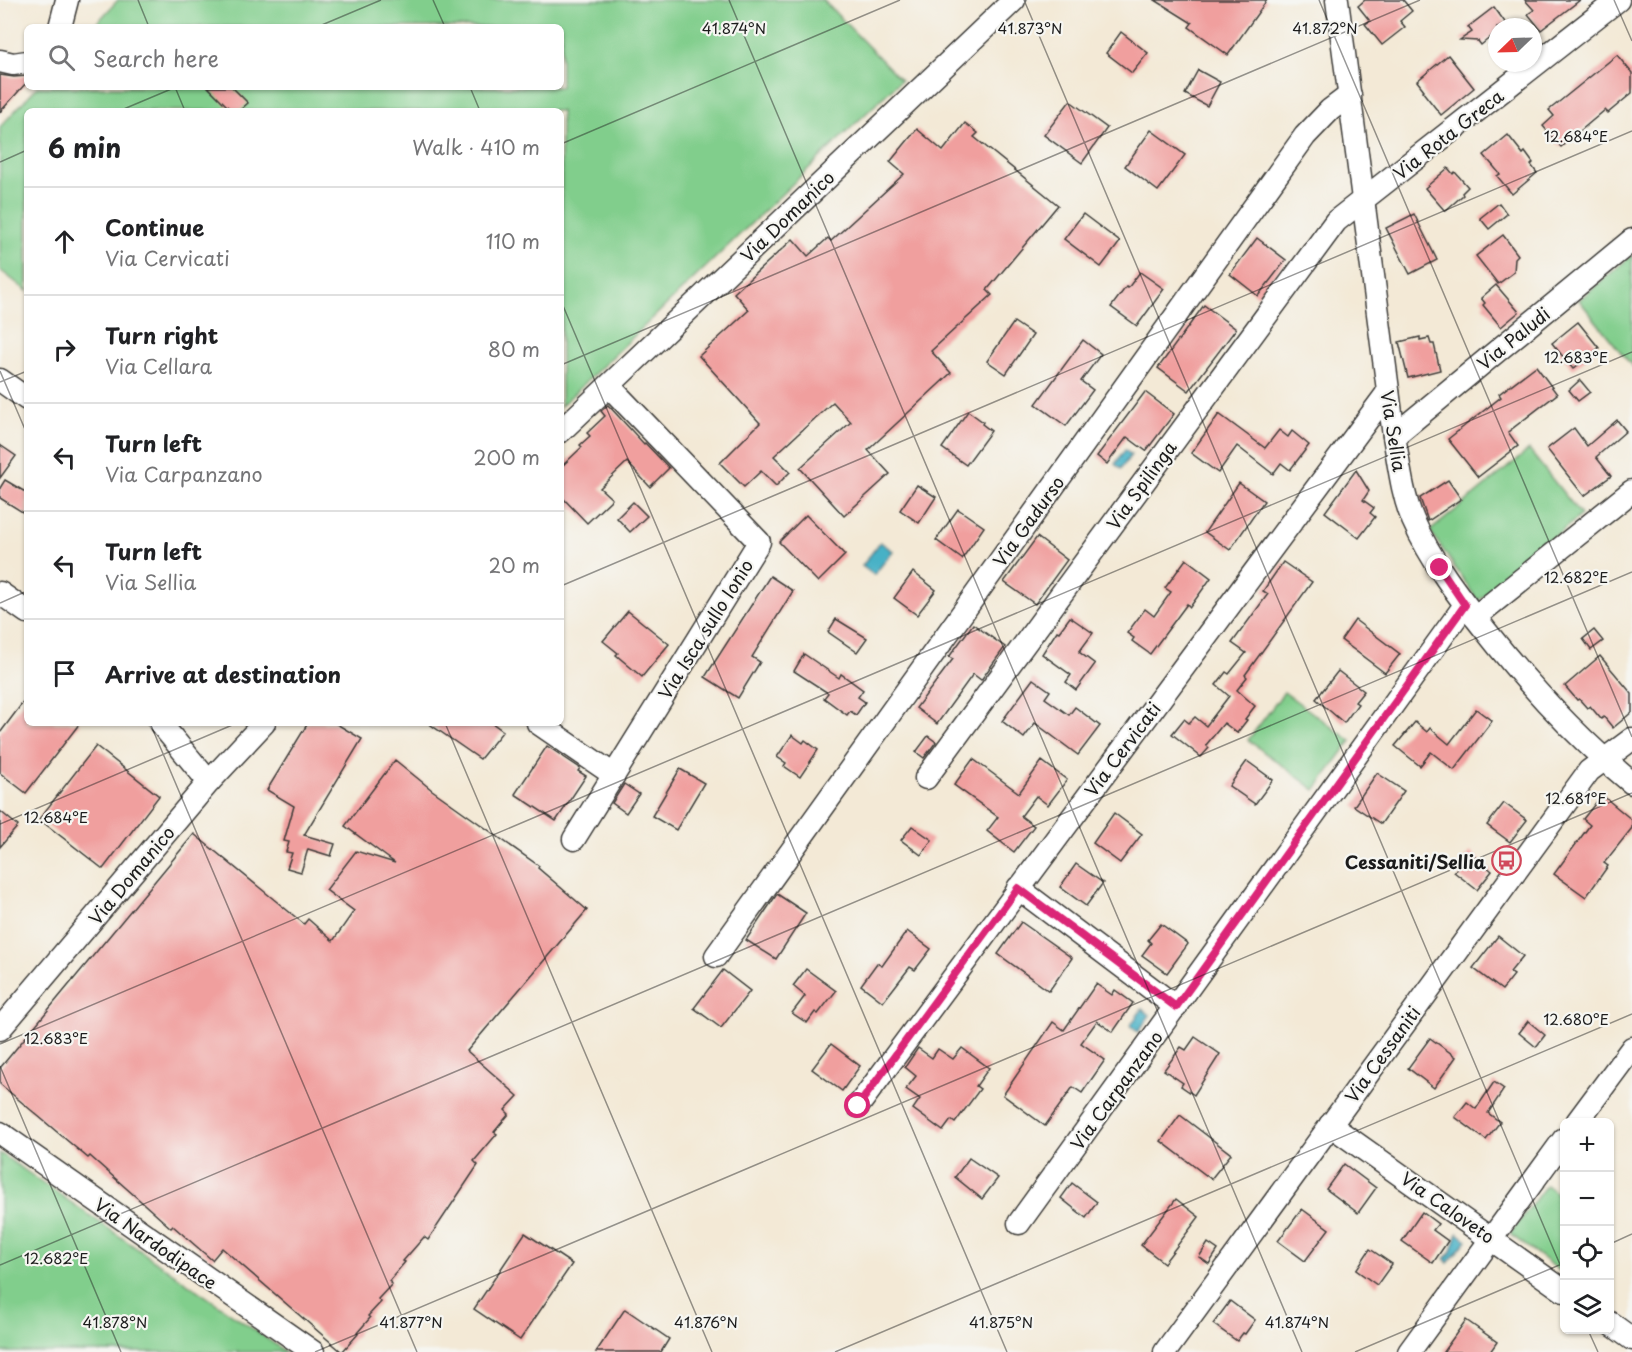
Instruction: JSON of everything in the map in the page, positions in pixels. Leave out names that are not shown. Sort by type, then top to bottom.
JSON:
[{"type":"street","points":[[61,24],[67,0]]},
{"type":"street","name":"Via Domanico","points":[[564,428],[1014,0]]},
{"type":"street","name":"Via Sellia","points":[[1337,0],[1394,436],[1404,492],[1413,519],[1426,545],[1470,611],[1543,700],[1605,761],[1632,783]]},
{"type":"street","name":"Via Rota Greca","points":[[1364,201],[1618,0]]},
{"type":"street","points":[[0,61],[13,64],[24,62]]},
{"type":"street","name":"Via Gadurso","points":[[716,956],[1300,143],[1317,122],[1350,95]]},
{"type":"street","name":"Via Spilinga","points":[[926,778],[1325,235],[1341,216],[1364,201]]},
{"type":"street","name":"Via Paludi","points":[[1394,436],[1632,240]]},
{"type":"street","points":[[0,380],[24,397]]},
{"type":"street","name":"Via Isca sullo Ionio","points":[[574,839],[759,542],[609,386]]},
{"type":"street","name":"Via Cervicati","points":[[858,1106],[1388,392]]},
{"type":"street","name":"Via Carpanzano","points":[[1019,1223],[1470,611],[1632,491]]},
{"type":"street","points":[[0,593],[24,610]]},
{"type":"street","points":[[162,726],[209,782]]},
{"type":"street","name":"Via Domanico","points":[[0,1029],[209,782],[261,726]]},
{"type":"street","points":[[542,726],[614,775]]},
{"type":"street","name":"Via Cessaniti","points":[[1165,1352],[1588,771],[1605,761],[1632,739]]},
{"type":"street","points":[[1018,888],[1176,1007]]},
{"type":"street","points":[[1580,1118],[1632,1048]]},
{"type":"street","name":"Via Caloveto","points":[[1330,1125],[1560,1288]]},
{"type":"street","name":"Via Nardodipace","points":[[0,1133],[313,1352]]},
{"type":"street","points":[[1409,1352],[1560,1144]]},
{"type":"street","points":[[1614,1326],[1632,1339]]},
{"type":"green space","points":[[118,0],[823,0],[901,80],[564,403],[564,108],[24,108],[24,289],[0,270],[0,127],[34,90],[564,90],[564,24],[96,24]]},
{"type":"green space","points":[[1632,255],[1632,366],[1579,300]]},
{"type":"green space","points":[[1529,450],[1581,515],[1478,601],[1430,531]]},
{"type":"green space","points":[[1284,692],[1351,741],[1315,790],[1248,740]]},
{"type":"green space","points":[[0,1153],[286,1352],[0,1352]]},
{"type":"green space","points":[[1546,1185],[1560,1196],[1560,1271],[1510,1234]]},
{"type":"water","points":[[1125,450],[1131,455],[1121,469],[1115,464]]},
{"type":"water","points":[[880,542],[893,551],[874,575],[862,566]]},
{"type":"water","points":[[1142,1009],[1150,1015],[1138,1032],[1130,1026]]},
{"type":"water","points":[[1458,1233],[1467,1240],[1448,1263],[1445,1259],[1452,1251]]},
{"type":"building","points":[[1155,0],[1267,0],[1228,55],[1189,27],[1192,23]]},
{"type":"building","points":[[1365,0],[1403,0],[1412,11],[1400,21],[1405,27],[1382,45],[1365,24],[1370,21],[1358,6]]},
{"type":"building","points":[[1525,0],[1580,0],[1542,29],[1542,18],[1531,18],[1528,14],[1534,10]]},
{"type":"building","points":[[1494,7],[1502,18],[1488,18],[1488,39],[1481,45],[1478,41],[1460,40],[1472,32],[1468,27]]},
{"type":"building","points":[[1121,32],[1148,53],[1132,73],[1106,53]]},
{"type":"building","points":[[1448,55],[1474,88],[1441,115],[1417,81]]},
{"type":"building","points":[[1617,55],[1632,73],[1632,93],[1608,113],[1605,110],[1561,147],[1543,126],[1554,116],[1549,110]]},
{"type":"building","points":[[1198,70],[1220,82],[1207,106],[1185,94]]},
{"type":"building","points":[[0,75],[24,76],[24,85],[0,112]]},
{"type":"building","points":[[211,90],[235,90],[248,103],[242,108],[229,108]]},
{"type":"building","points":[[1070,101],[1107,128],[1082,163],[1044,135]]},
{"type":"building","points":[[965,123],[978,133],[974,137],[1058,205],[987,290],[992,295],[931,351],[951,373],[868,450],[890,474],[844,516],[800,468],[851,422],[833,402],[774,456],[790,472],[776,486],[761,471],[744,487],[720,463],[760,423],[699,356],[749,310],[734,293],[793,239],[808,256],[828,238],[831,241],[904,174],[890,162],[917,129],[943,151]]},
{"type":"building","points":[[1151,130],[1185,155],[1158,191],[1125,166]]},
{"type":"building","points":[[1508,135],[1523,154],[1525,152],[1537,173],[1512,194],[1497,176],[1500,174],[1484,155]]},
{"type":"building","points":[[1448,168],[1453,174],[1455,172],[1468,187],[1462,193],[1463,195],[1445,211],[1425,188]]},
{"type":"building","points":[[1499,203],[1507,214],[1489,229],[1480,218]]},
{"type":"building","points":[[1083,214],[1120,242],[1101,267],[1064,239]]},
{"type":"building","points":[[1414,214],[1437,260],[1410,274],[1386,228]]},
{"type":"building","points":[[1503,235],[1518,255],[1515,258],[1514,272],[1498,284],[1476,256]]},
{"type":"building","points":[[1257,238],[1286,260],[1258,296],[1230,274]]},
{"type":"building","points":[[1140,272],[1164,289],[1137,326],[1111,307]]},
{"type":"building","points":[[1496,285],[1519,312],[1501,327],[1483,305],[1485,303],[1481,298]]},
{"type":"building","points":[[1204,305],[1236,329],[1189,391],[1158,368]]},
{"type":"building","points":[[1014,322],[1033,335],[1006,374],[987,361]]},
{"type":"building","points":[[1578,322],[1599,348],[1573,369],[1552,343]]},
{"type":"building","points":[[1420,337],[1420,340],[1429,338],[1431,344],[1434,344],[1440,370],[1408,378],[1399,342]]},
{"type":"building","points":[[1083,340],[1101,354],[1081,381],[1093,390],[1066,426],[1036,404]]},
{"type":"building","points":[[1536,366],[1557,394],[1508,432],[1518,446],[1478,477],[1448,439],[1501,397],[1499,394]]},
{"type":"building","points":[[1580,380],[1590,392],[1578,401],[1569,390]]},
{"type":"building","points":[[1145,392],[1174,414],[1146,451],[1127,437],[1107,464],[1097,456]]},
{"type":"building","points":[[608,405],[669,468],[650,487],[627,462],[600,488],[612,499],[587,523],[564,499],[564,464],[582,447],[580,445],[590,436],[587,433],[605,416],[601,411]]},
{"type":"building","points":[[968,411],[991,431],[966,465],[942,448]]},
{"type":"building","points":[[1219,414],[1265,448],[1279,430],[1288,437],[1292,431],[1309,445],[1290,470],[1281,463],[1273,474],[1237,446],[1218,473],[1191,453]]},
{"type":"building","points":[[1617,420],[1626,431],[1596,457],[1611,476],[1584,496],[1547,449],[1574,428],[1587,446]]},
{"type":"building","points":[[0,445],[16,456],[0,478]]},
{"type":"building","points":[[1356,470],[1369,491],[1363,500],[1374,508],[1370,513],[1375,517],[1359,538],[1325,512]]},
{"type":"building","points":[[5,480],[24,491],[24,513],[0,498],[0,488]]},
{"type":"building","points":[[1448,480],[1461,499],[1428,521],[1420,498]]},
{"type":"building","points":[[1239,483],[1264,501],[1230,550],[1205,532]]},
{"type":"building","points":[[917,485],[936,497],[919,523],[900,510]]},
{"type":"building","points":[[633,502],[647,516],[630,532],[617,518]]},
{"type":"building","points":[[958,509],[984,527],[962,559],[936,540]]},
{"type":"building","points":[[806,515],[845,555],[818,582],[779,542]]},
{"type":"building","points":[[1037,537],[1067,560],[1035,604],[1004,582]]},
{"type":"building","points":[[1186,559],[1211,578],[1190,607],[1187,604],[1150,654],[1132,641],[1134,638],[1127,633],[1145,609],[1154,616],[1171,592],[1165,588]]},
{"type":"building","points":[[1283,562],[1312,582],[1245,675],[1247,677],[1237,690],[1255,706],[1245,719],[1247,720],[1237,733],[1224,723],[1206,745],[1209,748],[1201,757],[1172,734],[1184,719],[1189,723],[1195,717],[1206,726],[1229,696],[1216,685],[1226,672],[1229,674],[1246,653],[1232,643],[1268,594],[1263,591]]},
{"type":"building","points":[[913,572],[936,590],[917,615],[894,598]]},
{"type":"building","points":[[770,576],[793,591],[752,657],[760,662],[738,698],[705,677]]},
{"type":"building","points":[[628,611],[669,644],[642,677],[603,641]]},
{"type":"building","points":[[1070,617],[1093,633],[1079,652],[1095,664],[1076,690],[1066,682],[1071,675],[1042,654],[1057,631],[1059,632]]},
{"type":"building","points":[[836,619],[867,638],[857,652],[828,632]]},
{"type":"building","points":[[1355,620],[1400,654],[1385,673],[1341,640]]},
{"type":"building","points":[[973,624],[1005,647],[981,680],[973,674],[937,724],[916,708],[953,659],[949,657]]},
{"type":"building","points":[[1594,630],[1603,641],[1591,650],[1583,639]]},
{"type":"building","points":[[804,654],[839,678],[841,674],[863,690],[858,697],[865,702],[856,715],[850,711],[847,715],[824,698],[828,693],[794,671]]},
{"type":"building","points":[[1600,656],[1632,694],[1632,712],[1613,728],[1590,706],[1587,708],[1579,699],[1577,700],[1565,686]]},
{"type":"building","points":[[1338,671],[1364,691],[1355,702],[1358,704],[1344,723],[1316,699]]},
{"type":"building","points":[[1033,679],[1050,691],[1045,698],[1069,715],[1075,707],[1100,726],[1078,755],[1035,723],[1024,738],[1002,721]]},
{"type":"building","points":[[24,701],[24,726],[78,726],[26,793],[0,773],[0,733]]},
{"type":"building","points":[[1476,709],[1492,721],[1454,770],[1431,752],[1420,766],[1395,746],[1415,722],[1427,732],[1430,728],[1449,744]]},
{"type":"building","points":[[306,726],[340,726],[362,739],[304,835],[335,844],[331,856],[308,849],[301,872],[287,868],[292,853],[286,852],[289,842],[284,841],[294,806],[267,790]]},
{"type":"building","points":[[432,726],[496,726],[503,731],[480,759]]},
{"type":"building","points":[[792,735],[803,743],[805,740],[818,750],[800,777],[784,766],[786,763],[777,757]]},
{"type":"building","points":[[928,736],[936,742],[924,758],[916,752]]},
{"type":"building","points":[[96,746],[159,796],[103,869],[39,819]]},
{"type":"building","points":[[547,746],[580,768],[578,771],[586,776],[556,821],[515,794]]},
{"type":"building","points":[[973,759],[1019,793],[1042,761],[1067,780],[1048,805],[1036,796],[1021,816],[1034,826],[1014,852],[987,831],[998,817],[954,785]]},
{"type":"building","points":[[395,760],[432,790],[539,866],[538,868],[587,910],[467,1051],[518,1096],[505,1110],[509,1114],[494,1132],[497,1134],[474,1161],[478,1165],[428,1240],[424,1237],[403,1261],[405,1262],[389,1281],[392,1284],[378,1299],[381,1302],[342,1352],[222,1248],[212,1260],[173,1226],[171,1228],[90,1156],[88,1158],[0,1084],[0,1068],[194,834],[304,924],[308,919],[333,941],[354,911],[326,890],[356,851],[395,863],[345,826]]},
{"type":"building","points":[[1247,761],[1273,780],[1255,804],[1229,786]]},
{"type":"building","points":[[680,769],[704,783],[676,830],[652,816]]},
{"type":"building","points":[[1377,773],[1404,791],[1381,824],[1354,806]]},
{"type":"building","points":[[624,784],[639,794],[626,813],[612,803]]},
{"type":"building","points":[[1602,795],[1632,820],[1632,828],[1604,863],[1608,866],[1586,897],[1554,874],[1590,825],[1583,819]]},
{"type":"building","points":[[1504,803],[1527,820],[1510,842],[1487,825]]},
{"type":"building","points":[[0,811],[18,826],[0,847]]},
{"type":"building","points":[[1114,813],[1142,834],[1120,863],[1093,843]]},
{"type":"building","points":[[912,826],[932,840],[921,855],[901,840]]},
{"type":"building","points":[[1470,852],[1492,871],[1477,890],[1454,872]]},
{"type":"building","points":[[1076,864],[1103,883],[1086,906],[1060,887]]},
{"type":"building","points":[[777,894],[806,913],[776,959],[746,940]]},
{"type":"building","points":[[1021,922],[1072,958],[1049,991],[998,954]]},
{"type":"building","points":[[1161,924],[1188,944],[1167,973],[1142,955],[1151,943],[1148,940]]},
{"type":"building","points":[[907,931],[931,949],[915,970],[910,967],[883,1002],[861,985],[877,963],[882,966]]},
{"type":"building","points":[[1498,936],[1523,956],[1510,972],[1514,975],[1502,990],[1473,968]]},
{"type":"building","points":[[806,969],[836,991],[818,1014],[815,1012],[807,1023],[792,1013],[805,996],[793,986]]},
{"type":"building","points":[[723,970],[750,991],[721,1028],[694,1008]]},
{"type":"building","points":[[1096,984],[1112,995],[1115,990],[1133,1003],[1113,1032],[1097,1021],[1081,1043],[1105,1060],[1082,1093],[1073,1087],[1045,1126],[1003,1095],[1053,1022],[1064,1030]]},
{"type":"building","points":[[1528,1021],[1545,1035],[1536,1047],[1519,1033]]},
{"type":"building","points":[[1195,1037],[1220,1054],[1194,1095],[1181,1086],[1183,1083],[1164,1070],[1181,1047],[1186,1050]]},
{"type":"building","points":[[1430,1038],[1456,1057],[1434,1088],[1408,1068]]},
{"type":"building","points":[[831,1044],[860,1066],[842,1091],[812,1069]]},
{"type":"building","points":[[918,1048],[932,1058],[938,1049],[953,1059],[962,1048],[989,1068],[976,1086],[980,1089],[955,1123],[951,1120],[943,1131],[913,1109],[920,1099],[906,1089],[916,1076],[905,1067]]},
{"type":"building","points":[[1494,1082],[1504,1089],[1488,1113],[1500,1122],[1486,1140],[1455,1117],[1467,1102],[1476,1109]]},
{"type":"building","points":[[1180,1115],[1231,1154],[1211,1179],[1161,1141]]},
{"type":"building","points":[[969,1158],[998,1178],[982,1199],[955,1177]]},
{"type":"building","points":[[1344,1164],[1376,1188],[1358,1213],[1326,1189]]},
{"type":"building","points":[[1072,1183],[1097,1202],[1086,1218],[1061,1198]]},
{"type":"building","points":[[1176,1199],[1199,1217],[1164,1263],[1141,1245]]},
{"type":"building","points":[[1302,1209],[1329,1229],[1305,1261],[1278,1241]]},
{"type":"building","points":[[1422,1212],[1438,1224],[1433,1230],[1448,1241],[1433,1263],[1402,1241]]},
{"type":"building","points":[[525,1233],[572,1264],[520,1340],[474,1309]]},
{"type":"building","points":[[1208,1243],[1218,1250],[1209,1264],[1199,1257]]},
{"type":"building","points":[[1370,1249],[1392,1264],[1377,1285],[1356,1270]]},
{"type":"building","points":[[1230,1301],[1255,1320],[1237,1341],[1213,1324]]},
{"type":"building","points":[[625,1309],[669,1339],[661,1352],[596,1352]]},
{"type":"building","points":[[1466,1320],[1497,1342],[1490,1352],[1443,1352]]},
{"type":"place","name":"Cessaniti/Sellia","points":[[1507,861]]},
{"type":"route","points":[[858,1106],[1018,888],[1176,1007],[1465,605],[1440,568]]}]
